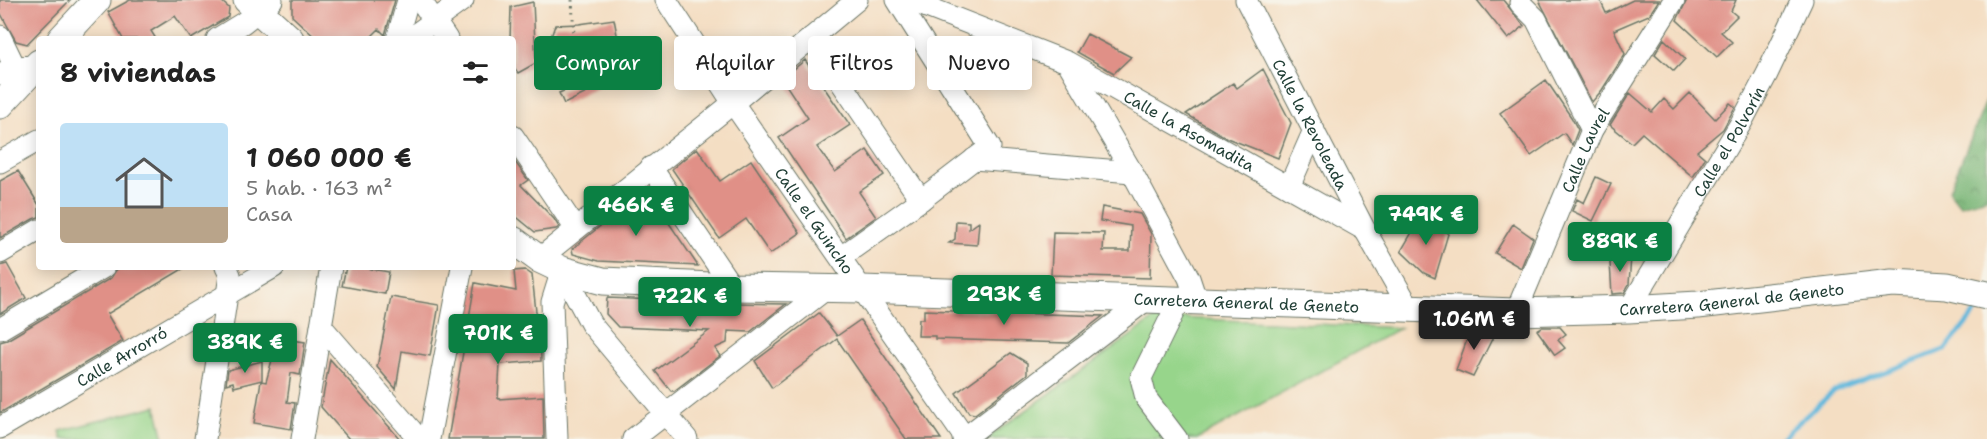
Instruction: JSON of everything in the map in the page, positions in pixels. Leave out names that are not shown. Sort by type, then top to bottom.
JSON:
[{"type":"main road","points":[[259,4],[287,36]]},
{"type":"main road","points":[[0,105],[23,68]]},
{"type":"main road","name":"Carretera General de Geneto","points":[[516,242],[550,265],[603,281],[732,287],[862,289],[1516,312],[1698,305],[1892,283],[1947,286],[1987,295]]},
{"type":"street","points":[[398,36],[408,0]]},
{"type":"street","points":[[417,0],[423,4],[445,36]]},
{"type":"street","points":[[413,36],[463,0]]},
{"type":"street","name":"Calle el Guincho","points":[[666,0],[733,103],[964,439]]},
{"type":"street","points":[[813,36],[857,0]]},
{"type":"street","points":[[897,0],[982,153]]},
{"type":"street","name":"Calle la Asomadita","points":[[909,0],[1067,62],[1365,230]]},
{"type":"street","name":"Calle la Revoleada","points":[[1246,0],[1365,230],[1410,309]]},
{"type":"street","name":"Calle Laurel","points":[[1516,312],[1592,130],[1674,0]]},
{"type":"street","name":"Calle el Polvorín","points":[[1629,309],[1741,123],[1802,0]]},
{"type":"street","points":[[1520,3],[1536,19],[1592,130]]},
{"type":"street","points":[[221,36],[259,4]]},
{"type":"street","points":[[0,36],[23,68]]},
{"type":"street","points":[[557,439],[550,265],[576,229],[808,40]]},
{"type":"street","points":[[1067,62],[1132,172],[1189,278],[1188,302],[1141,378],[1146,398],[1177,439]]},
{"type":"street","points":[[846,90],[921,200]]},
{"type":"street","points":[[1289,186],[1314,130]]},
{"type":"street","points":[[516,140],[576,229]]},
{"type":"street","points":[[0,162],[36,142]]},
{"type":"street","points":[[841,257],[982,153],[1132,172]]},
{"type":"street","points":[[651,167],[732,287]]},
{"type":"street","points":[[0,253],[36,232]]},
{"type":"street","points":[[550,265],[591,324],[687,439]]},
{"type":"street","points":[[0,328],[99,270]]},
{"type":"street","points":[[205,439],[228,295],[230,275],[228,270]]},
{"type":"street","name":"Calle Arrorró","points":[[0,428],[269,270]]},
{"type":"street","points":[[302,439],[330,270]]},
{"type":"street","points":[[429,439],[461,270]]},
{"type":"street","points":[[633,439],[826,289]]},
{"type":"street","points":[[964,439],[1146,300]]},
{"type":"street","points":[[321,326],[419,439]]},
{"type":"path","points":[[572,0],[574,36]]},
{"type":"green space","points":[[1987,99],[1987,198],[1960,205],[1949,191]]},
{"type":"green space","points":[[1157,317],[1400,328],[1197,439],[986,439]]},
{"type":"green space","points":[[156,406],[164,439],[62,439],[60,431]]},
{"type":"building","points":[[0,0],[70,0],[27,44],[16,41],[0,12]]},
{"type":"building","points":[[130,0],[220,0],[229,8],[228,17],[196,36],[189,36],[175,16],[151,31],[154,36],[121,36],[108,12]]},
{"type":"building","points":[[292,0],[395,0],[385,35],[379,29],[372,36],[314,36],[292,16]]},
{"type":"building","points":[[1477,0],[1503,0],[1524,26],[1508,39]]},
{"type":"building","points":[[1539,0],[1600,0],[1606,13],[1633,0],[1659,0],[1649,15],[1614,30],[1625,54],[1592,102]]},
{"type":"building","points":[[1687,0],[1736,0],[1731,11],[1737,16],[1721,32],[1732,42],[1717,57],[1677,20]]},
{"type":"building","points":[[533,2],[534,64],[518,73],[516,70],[516,36],[510,36],[511,7]]},
{"type":"building","points":[[614,19],[617,36],[551,36],[555,25]]},
{"type":"building","points":[[1087,34],[1131,57],[1114,73],[1077,52]]},
{"type":"building","points":[[1664,39],[1685,59],[1674,71],[1655,54]]},
{"type":"building","points":[[805,60],[808,64],[808,90],[826,90],[850,125],[817,147],[835,172],[867,150],[884,175],[859,192],[876,217],[846,238],[779,138],[808,118],[789,90],[796,90],[796,67]]},
{"type":"building","points":[[1263,69],[1291,123],[1278,158],[1227,138],[1186,114],[1233,83],[1237,88]]},
{"type":"building","points":[[1546,80],[1578,130],[1572,145],[1564,133],[1531,156],[1500,113]]},
{"type":"building","points":[[566,90],[593,90],[564,104],[559,93]]},
{"type":"building","points":[[1630,93],[1652,112],[1664,99],[1674,109],[1690,93],[1715,119],[1730,103],[1735,107],[1723,129],[1697,151],[1705,158],[1693,177],[1642,133],[1632,143],[1610,125]]},
{"type":"building","points":[[697,148],[720,181],[751,160],[800,233],[770,254],[746,219],[719,238],[672,169]]},
{"type":"building","points":[[516,163],[528,180],[521,185],[559,227],[535,232],[516,216]]},
{"type":"building","points":[[18,171],[36,200],[36,218],[0,238],[0,181]]},
{"type":"building","points":[[1596,177],[1611,184],[1593,221],[1572,211],[1577,199],[1584,203]]},
{"type":"building","points":[[646,189],[698,266],[599,261],[573,254],[572,249]]},
{"type":"building","points":[[1102,207],[1140,214],[1151,234],[1150,278],[1051,275],[1053,232],[1104,233],[1103,251],[1130,251],[1131,226],[1100,221]]},
{"type":"building","points":[[1424,212],[1448,234],[1435,278],[1424,273],[1401,251]]},
{"type":"building","points":[[956,221],[969,222],[969,229],[979,222],[977,245],[949,243],[955,239]]},
{"type":"building","points":[[1513,224],[1533,238],[1521,268],[1495,253]]},
{"type":"building","points":[[1619,253],[1631,257],[1629,284],[1624,293],[1612,294],[1610,263]]},
{"type":"building","points":[[7,264],[26,298],[0,314],[0,266]]},
{"type":"building","points":[[116,270],[181,270],[107,314],[123,341],[0,413],[0,342],[111,278]]},
{"type":"building","points":[[345,270],[389,272],[385,294],[342,286]]},
{"type":"building","points":[[525,270],[532,275],[538,330],[540,330],[541,361],[500,364],[498,399],[543,396],[544,439],[448,439],[475,283],[516,291],[514,271]]},
{"type":"building","points":[[391,297],[439,305],[430,356],[402,351],[396,389],[377,367]]},
{"type":"building","points":[[607,298],[786,304],[750,332],[728,331],[727,343],[715,348],[720,356],[671,391],[655,371],[709,331],[618,327],[606,314]]},
{"type":"building","points":[[924,310],[1103,316],[1068,343],[935,339],[935,336],[918,336],[919,319],[924,319]]},
{"type":"building","points":[[819,313],[837,336],[860,320],[941,439],[906,439],[837,339],[772,388],[755,361]]},
{"type":"building","points":[[1472,326],[1495,333],[1473,377],[1456,370]]},
{"type":"building","points":[[1542,327],[1560,327],[1566,334],[1558,340],[1565,348],[1555,355],[1537,330]]},
{"type":"building","points":[[278,338],[305,342],[300,375],[291,373],[287,402],[295,403],[291,429],[254,423],[261,381],[266,382]]},
{"type":"building","points":[[1011,353],[1027,363],[1027,374],[975,414],[969,413],[956,393]]},
{"type":"building","points":[[330,359],[400,439],[349,439],[321,407]]},
{"type":"building","points":[[262,361],[262,380],[234,387],[233,382],[226,384],[228,370]]},
{"type":"waterway","points":[[1780,439],[1834,391],[1946,349],[1982,304]]}]
